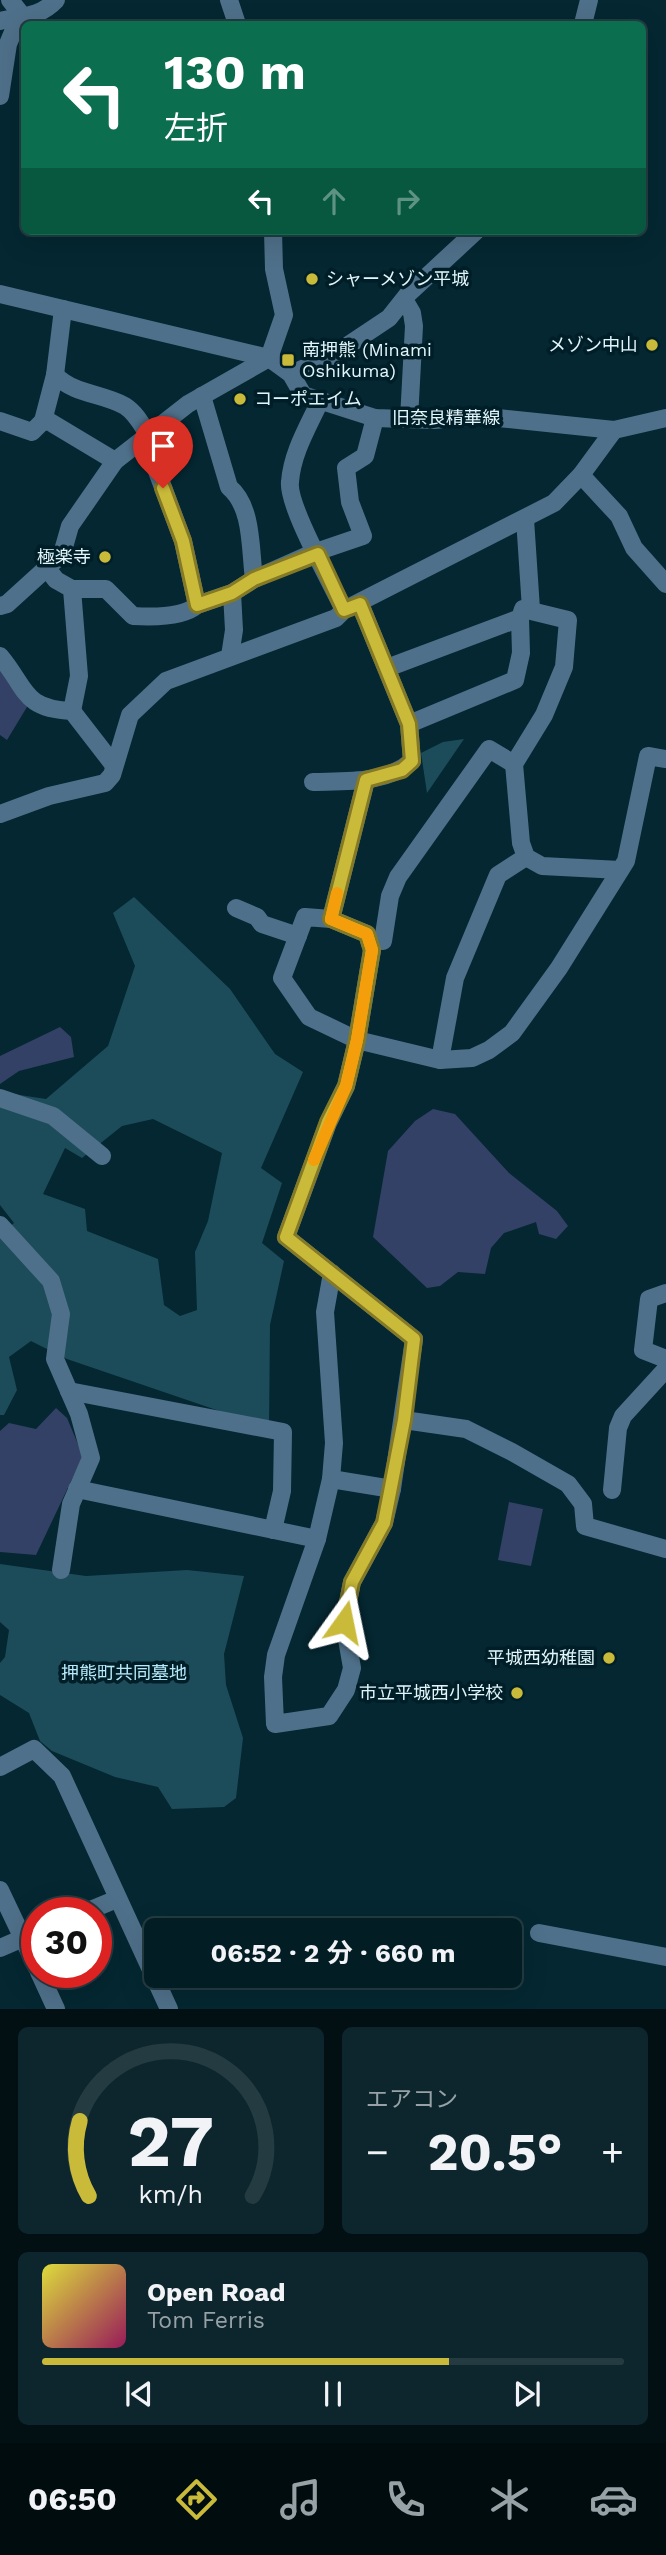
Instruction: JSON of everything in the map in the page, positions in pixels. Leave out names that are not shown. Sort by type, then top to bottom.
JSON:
[{"type":"street","points":[[0,96],[14,19],[10,0]]},
{"type":"street","points":[[14,19],[48,8],[56,0]]},
{"type":"street","points":[[229,0],[236,21]]},
{"type":"street","points":[[584,21],[589,0]]},
{"type":"street","points":[[0,606],[7,604],[62,554],[70,526],[115,461],[202,396],[269,358],[284,315],[274,269],[273,235]]},
{"type":"street","points":[[291,374],[332,356],[389,318],[408,294],[472,235]]},
{"type":"street","name":"旧奈良精華線","points":[[0,294],[269,358],[291,374],[303,395],[375,418],[479,416],[614,430],[666,418]]},
{"type":"street","points":[[405,301],[412,313],[414,326],[409,419]]},
{"type":"street","points":[[0,421],[32,432],[43,421],[55,375],[63,309]]},
{"type":"street","points":[[55,375],[75,390],[123,405],[138,419],[147,437],[183,541],[197,605]]},
{"type":"street","points":[[202,396],[229,488],[241,497],[249,530],[254,579]]},
{"type":"street","points":[[313,782],[366,780],[402,770],[412,761],[409,724],[387,668],[318,554],[298,516],[289,485],[295,457],[320,401]]},
{"type":"street","points":[[46,566],[56,580],[72,589],[106,589],[133,615],[179,612],[191,610],[197,605],[232,593],[254,579],[363,536],[350,502],[346,468],[365,456],[375,418]]},
{"type":"street","points":[[43,421],[57,425],[115,461]]},
{"type":"street","points":[[0,814],[49,796],[105,783],[112,775],[113,764],[119,754],[130,715],[139,704],[174,677],[336,618],[352,607],[554,503],[581,475],[614,430]]},
{"type":"street","points":[[581,475],[619,516],[635,548],[666,584]]},
{"type":"street","points":[[409,724],[515,680],[525,614],[525,519]]},
{"type":"street","points":[[72,589],[79,676],[72,711],[113,764]]},
{"type":"street","points":[[230,656],[234,630],[232,593]]},
{"type":"street","points":[[387,668],[525,614],[568,620],[564,667],[544,715],[514,764],[521,843],[526,857],[542,866],[620,870]]},
{"type":"street","points":[[0,656],[18,685],[37,704],[46,710],[72,711]]},
{"type":"street","points":[[383,941],[390,896],[398,877],[489,749],[514,764]]},
{"type":"street","points":[[332,1273],[326,1312],[334,1443],[331,1479],[317,1539],[276,1655],[273,1677],[275,1724],[329,1716],[346,1690],[352,1668],[344,1622],[352,1582],[384,1523],[404,1420],[414,1339],[332,1273],[286,1237],[328,1122],[346,1086],[357,1040],[372,950],[367,934],[331,919],[305,917],[282,978],[309,1017],[357,1040],[440,1060],[472,1058],[489,1050],[512,1032],[559,968],[626,862],[648,756],[666,759]]},
{"type":"street","points":[[331,919],[366,780]]},
{"type":"street","points":[[440,1060],[455,978],[476,927],[498,876],[526,857]]},
{"type":"street","points":[[236,908],[257,917],[262,924],[298,936]]},
{"type":"street","points":[[0,1098],[53,1116],[102,1156]]},
{"type":"street","points":[[0,1225],[51,1281],[61,1314],[55,1359],[79,1415],[91,1458],[71,1504],[61,1570]]},
{"type":"street","points":[[666,1293],[660,1292],[649,1300],[643,1350],[666,1359]]},
{"type":"street","points":[[612,1490],[618,1428],[623,1416],[666,1369]]},
{"type":"street","points":[[69,1391],[283,1432],[282,1491],[273,1530]]},
{"type":"street","points":[[404,1420],[466,1429],[568,1484],[583,1504],[585,1526],[666,1549]]},
{"type":"street","points":[[331,1479],[392,1489]]},
{"type":"street","points":[[77,1489],[317,1539]]},
{"type":"street","points":[[0,1767],[34,1749],[62,1776],[169,2009]]},
{"type":"street","points":[[0,1890],[21,1922]]},
{"type":"street","points":[[112,1901],[117,1899]]},
{"type":"street","points":[[539,1933],[666,1957]]},
{"type":"street","points":[[0,1948],[21,1939]]},
{"type":"street","points":[[46,1988],[56,2009]]},
{"type":"green space","points":[[464,739],[427,793],[421,753],[443,742]]},
{"type":"green space","points":[[134,897],[230,989],[275,1054],[303,1072],[261,1168],[282,1183],[262,1243],[284,1261],[270,1325],[269,1428],[67,1359],[31,1341],[9,1357],[17,1390],[4,1415],[0,1415],[0,1235],[14,1223],[0,1205],[0,1092],[46,1099],[108,1046],[135,966],[113,913]],"holes":[[[153,1119],[222,1153],[208,1221],[195,1252],[197,1310],[180,1316],[164,1305],[158,1259],[87,1231],[85,1209],[43,1194],[65,1148],[82,1158],[122,1126]]]},
{"type":"green space","name":"押熊町共同墓地","points":[[0,1564],[86,1576],[187,1570],[244,1576],[224,1654],[226,1685],[243,1738],[236,1798],[224,1807],[172,1809],[158,1787],[115,1777],[52,1751],[40,1741],[29,1713],[0,1695],[0,1663],[5,1657],[9,1630],[0,1622]]},
{"type":"shaded area","points":[[0,661],[30,702],[7,740],[0,735]]},
{"type":"shaded area","points":[[60,1027],[71,1037],[74,1057],[19,1071],[0,1084],[0,1056]]},
{"type":"shaded area","points":[[433,1109],[455,1114],[509,1173],[557,1211],[568,1226],[556,1239],[539,1234],[536,1222],[504,1233],[491,1248],[485,1274],[458,1272],[440,1286],[427,1288],[373,1237],[388,1151],[415,1121]]},
{"type":"shaded area","points":[[56,1408],[67,1418],[83,1456],[36,1555],[0,1552],[0,1431],[9,1423],[36,1429]]},
{"type":"shaded area","points":[[509,1502],[543,1509],[531,1566],[498,1560]]},
{"type":"slow traffic","points":[[314,1160],[328,1122],[346,1086],[357,1040],[372,950],[367,934],[331,919],[337,893]]},
{"type":"place","name":"シャーメゾン平城","points":[[312,279]]},
{"type":"place","name":"メゾン中山","points":[[652,345]]},
{"type":"place","name":"南押熊 (Minami Oshikuma)","points":[[288,360]]},
{"type":"place","name":"コーポエイム","points":[[240,399]]},
{"type":"place","name":"極楽寺","points":[[105,557]]},
{"type":"place","name":"平城西幼稚園","points":[[609,1658]]},
{"type":"place","name":"市立平城西小学校","points":[[517,1693]]},
{"type":"route","points":[[163,488],[183,541],[197,605],[232,593],[254,579],[313,553],[318,554],[344,610],[360,604],[409,724],[412,761],[402,770],[390,775],[366,780],[331,919],[367,934],[372,950],[357,1040],[346,1086],[328,1122],[286,1237],[414,1339],[404,1420],[384,1523],[352,1582],[344,1622]]}]
